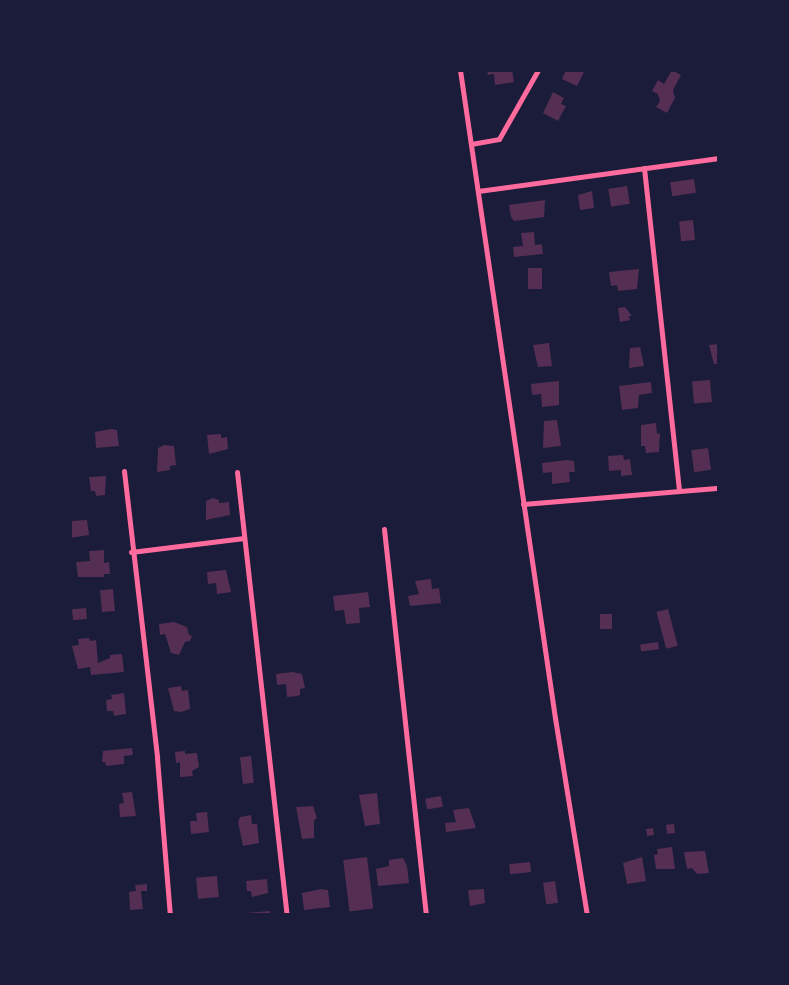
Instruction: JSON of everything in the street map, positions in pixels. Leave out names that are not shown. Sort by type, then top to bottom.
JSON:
[{"type":"street","points":[[460,70],[523,504],[587,915]]},
{"type":"street","points":[[471,144],[499,139],[538,70]]},
{"type":"street","points":[[478,191],[719,158]]},
{"type":"street","points":[[644,168],[679,490]]},
{"type":"street","points":[[124,471],[131,552],[157,758],[170,915]]},
{"type":"street","points":[[237,472],[287,915]]},
{"type":"street","points":[[523,504],[719,488]]},
{"type":"street","points":[[384,529],[426,915]]},
{"type":"street","points":[[131,552],[244,538]]},
{"type":"building","points":[[487,70],[512,70],[514,82],[495,85],[494,74],[488,75]]},
{"type":"building","points":[[566,70],[585,70],[577,86],[562,79]]},
{"type":"building","points":[[672,70],[681,75],[673,90],[675,98],[667,113],[656,107],[660,101],[658,94],[652,91],[658,80],[664,84]]},
{"type":"building","points":[[553,92],[564,98],[561,104],[566,106],[558,121],[543,113]]},
{"type":"building","points":[[694,179],[696,193],[672,196],[670,182]]},
{"type":"building","points":[[627,186],[630,204],[611,207],[608,189]]},
{"type":"building","points":[[592,191],[594,208],[580,210],[578,195]]},
{"type":"building","points":[[545,200],[544,217],[514,221],[511,217],[509,205]]},
{"type":"building","points":[[693,220],[695,240],[681,241],[679,221]]},
{"type":"building","points":[[534,232],[535,245],[542,244],[543,254],[514,257],[513,247],[523,246],[521,233]]},
{"type":"building","points":[[528,268],[542,268],[542,289],[528,289]]},
{"type":"building","points":[[639,269],[637,289],[618,291],[617,285],[611,286],[609,272]]},
{"type":"building","points":[[625,307],[632,316],[629,316],[630,320],[620,322],[618,308]]},
{"type":"building","points":[[549,343],[552,366],[538,367],[533,345]]},
{"type":"building","points":[[719,344],[719,364],[714,364],[709,345]]},
{"type":"building","points":[[640,347],[644,366],[629,368],[630,348]]},
{"type":"building","points":[[710,380],[712,402],[694,403],[692,382]]},
{"type":"building","points":[[559,381],[559,405],[542,407],[541,394],[532,395],[531,384]]},
{"type":"building","points":[[651,382],[652,393],[639,395],[638,408],[622,410],[619,386]]},
{"type":"building","points":[[557,420],[561,446],[543,448],[544,421]]},
{"type":"building","points":[[656,423],[657,434],[660,433],[659,452],[646,453],[645,446],[641,446],[641,425]]},
{"type":"building","points":[[117,430],[119,446],[96,448],[95,432]]},
{"type":"building","points":[[221,434],[221,438],[227,437],[228,449],[209,454],[207,435]]},
{"type":"building","points":[[164,445],[174,446],[176,465],[170,466],[170,470],[157,472],[158,448]]},
{"type":"building","points":[[708,448],[711,470],[694,472],[691,450]]},
{"type":"building","points":[[623,455],[624,460],[630,459],[632,475],[621,476],[621,470],[609,471],[608,456]]},
{"type":"building","points":[[574,461],[575,472],[569,472],[570,482],[552,484],[552,472],[543,473],[542,463]]},
{"type":"building","points":[[106,476],[105,495],[96,496],[95,491],[91,491],[89,477]]},
{"type":"building","points":[[213,498],[219,500],[219,503],[229,502],[230,515],[206,520],[206,501]]},
{"type":"building","points":[[87,520],[89,535],[70,538],[70,521]]},
{"type":"building","points":[[104,550],[104,563],[109,562],[110,574],[104,574],[104,577],[78,577],[76,562],[90,561],[89,551]]},
{"type":"building","points":[[226,570],[231,592],[217,594],[216,583],[208,584],[207,572]]},
{"type":"building","points":[[431,579],[432,589],[439,588],[441,603],[410,606],[408,596],[419,594],[415,581]]},
{"type":"building","points":[[113,589],[115,611],[102,612],[100,590]]},
{"type":"building","points":[[368,592],[370,607],[359,608],[360,623],[346,624],[344,610],[335,611],[333,596]]},
{"type":"building","points":[[86,608],[87,619],[73,620],[72,609]]},
{"type":"building","points":[[668,609],[678,646],[666,649],[656,612]]},
{"type":"building","points":[[600,614],[612,614],[612,629],[600,629]]},
{"type":"building","points":[[174,622],[187,627],[189,635],[192,636],[190,641],[185,642],[179,655],[171,653],[165,634],[160,635],[159,624]]},
{"type":"building","points":[[89,638],[90,641],[96,640],[98,663],[110,658],[110,655],[122,654],[124,672],[91,675],[90,667],[78,669],[72,646],[79,645],[78,639]]},
{"type":"building","points":[[658,642],[659,649],[641,651],[640,645]]},
{"type":"building","points":[[276,674],[302,674],[305,688],[300,689],[300,695],[287,697],[286,684],[277,685]]},
{"type":"building","points":[[181,686],[182,691],[188,690],[190,709],[181,712],[174,711],[168,688]]},
{"type":"building","points":[[124,693],[126,714],[114,716],[113,711],[107,711],[106,700],[112,699],[111,695]]},
{"type":"building","points":[[132,748],[133,755],[124,756],[124,764],[106,766],[105,762],[102,762],[103,751]]},
{"type":"building","points":[[185,751],[185,754],[197,753],[199,767],[192,771],[193,776],[180,777],[180,762],[176,763],[175,752]]},
{"type":"building","points":[[251,756],[254,783],[243,784],[240,757]]},
{"type":"building","points":[[132,792],[136,816],[120,817],[119,804],[124,803],[122,793]]},
{"type":"building","points":[[377,793],[380,824],[365,826],[359,795]]},
{"type":"building","points":[[441,796],[443,807],[427,810],[425,799]]},
{"type":"building","points":[[313,806],[317,818],[314,820],[314,838],[302,839],[296,807]]},
{"type":"building","points":[[469,808],[476,828],[446,832],[445,823],[456,822],[453,810]]},
{"type":"building","points":[[207,812],[209,832],[191,834],[190,821],[197,821],[196,813]]},
{"type":"building","points":[[251,815],[252,824],[257,824],[259,843],[243,846],[238,822],[240,817]]},
{"type":"building","points":[[674,824],[675,833],[667,834],[666,825]]},
{"type":"building","points":[[653,828],[654,835],[647,836],[646,829]]},
{"type":"building","points":[[672,847],[675,869],[656,869],[654,855],[658,854],[657,849]]},
{"type":"building","points":[[705,851],[709,873],[697,874],[692,868],[687,869],[684,852]]},
{"type":"building","points":[[367,857],[373,909],[350,912],[343,860]]},
{"type":"building","points":[[642,857],[646,881],[627,884],[623,863]]},
{"type":"building","points":[[403,858],[409,883],[378,886],[376,869],[389,866],[389,860]]},
{"type":"building","points":[[530,862],[531,872],[510,874],[509,864]]},
{"type":"building","points":[[217,876],[219,897],[198,899],[196,878]]},
{"type":"building","points":[[267,879],[268,893],[252,897],[251,891],[247,891],[246,881]]},
{"type":"building","points":[[555,881],[558,903],[546,904],[543,883]]},
{"type":"building","points":[[147,884],[147,891],[141,891],[143,909],[130,910],[129,892],[136,891],[135,885]]},
{"type":"building","points":[[484,889],[485,903],[470,906],[468,890]]},
{"type":"building","points":[[328,890],[330,907],[304,910],[302,893]]},
{"type":"building","points":[[270,911],[270,915],[246,915],[246,913]]}]
